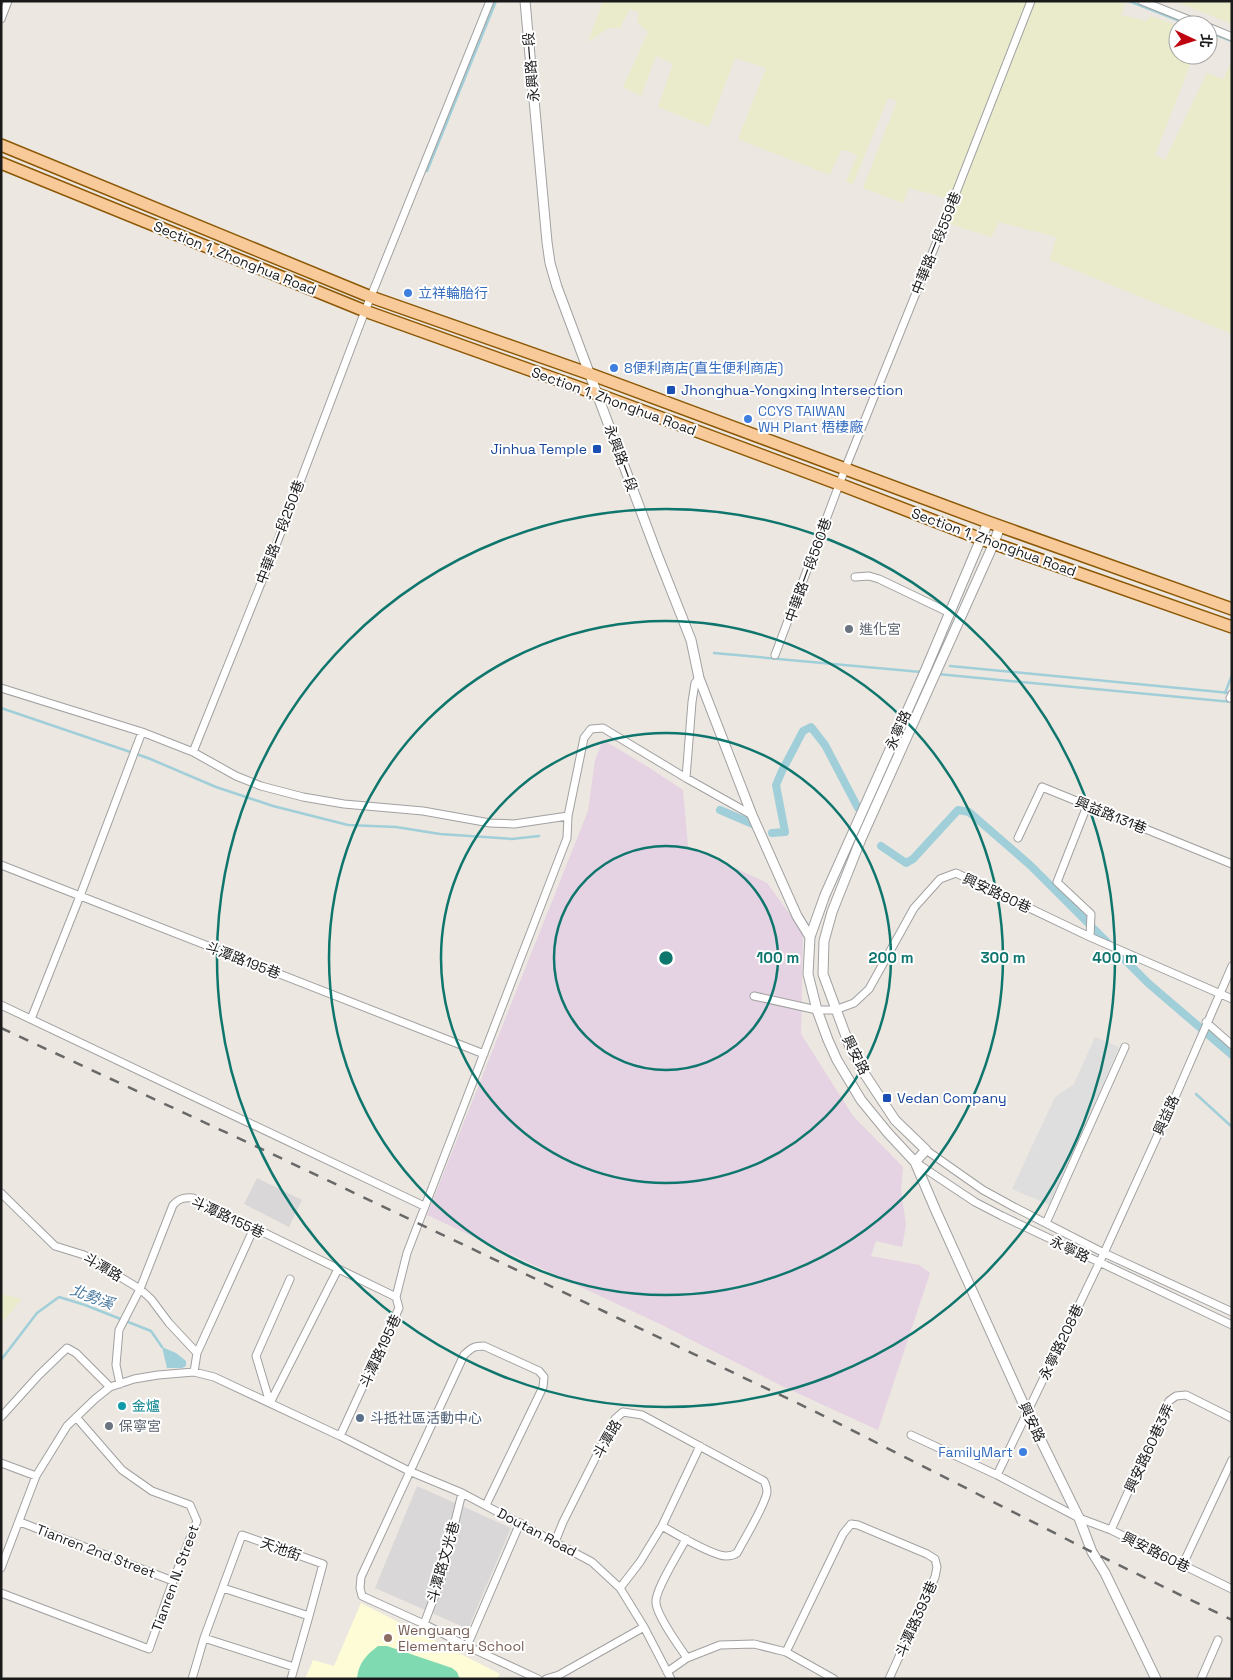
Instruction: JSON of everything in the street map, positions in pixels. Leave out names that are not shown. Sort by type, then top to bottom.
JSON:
[{"type":"main road","name":"Section 1, Zhonghua Road","points":[[1,145],[371,298],[590,374],[988,522],[1232,609]]},
{"type":"main road","name":"Section 1, Zhonghua Road","points":[[1,163],[365,311],[597,394],[981,539],[1232,627]]},
{"type":"street","points":[[1,19],[8,1]]},
{"type":"street","name":"中華路一段250巷","points":[[193,752],[270,561],[365,311],[490,1]]},
{"type":"street","name":"永興路一段","points":[[525,1],[550,263],[597,394],[691,640],[699,678],[752,815]]},
{"type":"street","name":"中華路一段559巷","points":[[839,484],[938,240],[1031,1]]},
{"type":"street","points":[[1142,1],[1177,15]]},
{"type":"street","points":[[1218,31],[1232,36]]},
{"type":"street","name":"中華路一段560巷","points":[[775,655],[839,484]]},
{"type":"street","name":"永寧路","points":[[810,937],[843,852],[922,678],[988,522]]},
{"type":"street","name":"永寧路","points":[[824,941],[832,912],[861,838],[1000,526]]},
{"type":"street","points":[[855,578],[869,576],[879,578],[950,613]]},
{"type":"street","points":[[686,778],[692,702],[695,683],[699,678]]},
{"type":"street","points":[[1,688],[142,732],[193,752],[236,776],[261,786],[303,797],[344,804],[423,811],[490,823],[514,824],[568,816]]},
{"type":"street","name":"斗潭路195巷","points":[[340,1436],[399,1308],[396,1298],[407,1253],[568,838],[568,816],[584,738],[591,730],[603,728],[752,815]]},
{"type":"street","points":[[31,1019],[142,732]]},
{"type":"street","name":"興益路131巷","points":[[1018,838],[1042,788],[1232,864]]},
{"type":"street","points":[[1087,806],[1057,882],[1091,914],[1090,937]]},
{"type":"street","points":[[752,815],[797,916],[810,937],[824,941]]},
{"type":"street","name":"斗潭路195巷","points":[[1,865],[484,1054]]},
{"type":"street","name":"興安路80巷","points":[[754,996],[817,1010],[835,1010],[854,1003],[869,988],[914,908],[940,879],[956,873],[1090,937],[1232,1000]]},
{"type":"street","name":"興安路","points":[[810,937],[808,974],[817,1010],[837,1060],[861,1100],[915,1162],[1027,1412],[1079,1518],[1092,1552],[1105,1573],[1156,1679]]},
{"type":"street","name":"興安路","points":[[824,941],[822,974],[850,1047],[862,1070],[895,1120],[926,1150]]},
{"type":"street","name":"興益路","points":[[1099,1263],[1176,1095],[1206,1022],[1232,966]]},
{"type":"street","points":[[1,1005],[424,1206]]},
{"type":"street","points":[[1206,1022],[1232,1044]]},
{"type":"street","points":[[1046,1223],[1125,1048]]},
{"type":"street","points":[[915,1162],[926,1150]]},
{"type":"street","name":"永寧路","points":[[926,1150],[982,1190],[1104,1252],[1232,1312]]},
{"type":"street","name":"永寧路","points":[[915,1162],[975,1202],[1232,1325]]},
{"type":"street","name":"斗潭路","points":[[1,1193],[56,1246],[84,1255],[140,1289],[151,1299],[196,1353]]},
{"type":"street","name":"斗潭路155巷","points":[[120,1384],[116,1365],[119,1330],[140,1289],[173,1205],[187,1197],[193,1198],[396,1298]]},
{"type":"street","points":[[1,1568],[36,1476],[67,1426],[110,1387],[158,1375],[194,1372],[196,1353],[254,1228]]},
{"type":"street","name":"永寧路208巷","points":[[997,1475],[1099,1263]]},
{"type":"street","points":[[270,1403],[338,1269]]},
{"type":"street","points":[[270,1403],[256,1356],[290,1279]]},
{"type":"street","points":[[486,1505],[543,1387],[544,1377],[539,1371],[484,1346],[472,1347],[464,1355],[362,1576],[360,1588],[362,1596],[538,1679]]},
{"type":"street","points":[[1,1417],[67,1348],[76,1353],[110,1387]]},
{"type":"street","name":"Doutan Road","points":[[194,1372],[214,1377],[340,1436],[409,1471],[462,1493],[592,1562],[620,1588],[644,1627],[669,1675],[687,1658],[720,1645],[754,1644],[786,1652],[834,1679]]},
{"type":"street","name":"興安路60巷3弄","points":[[1111,1530],[1169,1401],[1176,1396],[1186,1396],[1232,1418]]},
{"type":"street","name":"斗潭路","points":[[555,1542],[563,1522],[615,1419],[623,1412],[642,1415],[700,1446]]},
{"type":"street","name":"Tianren N. Street","points":[[1,1593],[149,1649],[197,1521],[195,1514],[190,1505],[152,1490],[122,1470],[76,1417]]},
{"type":"street","name":"興安路60巷","points":[[911,1435],[997,1475],[1079,1518],[1111,1530],[1232,1589]]},
{"type":"street","points":[[620,1588],[640,1562],[662,1526],[700,1446],[764,1481],[767,1486],[767,1493],[737,1553],[732,1556],[724,1556],[662,1526]]},
{"type":"street","points":[[1183,1564],[1232,1460]]},
{"type":"street","points":[[1,1463],[36,1476]]},
{"type":"street","name":"斗潭路文光巷","points":[[424,1624],[441,1579],[462,1493]]},
{"type":"street","name":"Tianren 2nd Street","points":[[20,1522],[173,1581]]},
{"type":"street","points":[[467,1646],[520,1523]]},
{"type":"street","name":"斗潭路393巷","points":[[786,1652],[843,1534],[851,1524],[858,1525],[927,1554],[935,1559],[937,1567],[889,1679]]},
{"type":"street","name":"天池街","points":[[193,1679],[204,1638],[242,1535],[323,1564],[291,1679]]},
{"type":"street","points":[[686,1539],[655,1601],[666,1626],[687,1658]]},
{"type":"street","points":[[223,1588],[309,1616]]},
{"type":"street","points":[[546,1679],[559,1675],[644,1627]]},
{"type":"street","points":[[204,1638],[294,1667]]},
{"type":"street","points":[[1201,1679],[1218,1640]]},
{"type":"shaded area","points":[[603,740],[683,790],[688,846],[767,883],[803,932],[801,1034],[853,1116],[903,1167],[901,1190],[906,1225],[902,1247],[876,1241],[871,1256],[919,1265],[930,1273],[878,1430],[784,1387],[662,1325],[427,1215],[588,811],[595,760]]},
{"type":"shaded area","points":[[1095,1037],[1119,1047],[1050,1205],[1012,1189],[1055,1097],[1074,1084]]},
{"type":"shaded area","points":[[257,1178],[302,1200],[289,1227],[244,1204]]},
{"type":"shaded area","points":[[417,1486],[511,1528],[468,1629],[375,1588]]},
{"type":"shaded area","name":"Wenguang Elementary School","points":[[361,1603],[500,1674],[497,1679],[305,1679],[313,1660],[334,1666]]},
{"type":"green space","points":[[603,1],[1118,1],[1125,4],[1121,15],[1146,21],[1151,16],[1168,22],[1168,65],[1190,65],[1155,155],[1165,160],[1207,73],[1223,79],[1232,61],[1232,182],[1229,190],[1232,192],[1232,334],[1050,260],[1056,237],[999,222],[991,237],[947,223],[957,201],[909,188],[903,203],[863,188],[897,101],[888,98],[853,184],[846,182],[857,156],[849,151],[841,150],[830,175],[738,139],[766,68],[735,58],[709,127],[658,107],[673,64],[656,56],[641,96],[623,87],[648,32],[637,22],[639,13],[630,9],[620,28],[608,28],[588,42]]},
{"type":"green space","points":[[1174,1],[1232,1],[1232,24],[1218,18],[1218,15],[1209,15]]},
{"type":"green space","points":[[1,1294],[22,1299],[1,1324]]},
{"type":"green space","points":[[378,1646],[387,1646],[452,1668],[457,1672],[460,1679],[357,1679],[363,1660]]},
{"type":"water","points":[[162,1347],[176,1353],[186,1361],[186,1366],[182,1368],[167,1368]]},
{"type":"waterway","points":[[427,171],[496,1]]},
{"type":"waterway","points":[[1129,1],[1168,16]]},
{"type":"waterway","points":[[1218,36],[1232,41]]},
{"type":"waterway","points":[[714,653],[921,672]]},
{"type":"waterway","points":[[950,666],[1230,693]]},
{"type":"waterway","points":[[927,673],[1232,702]]},
{"type":"waterway","points":[[1225,693],[1232,675]]},
{"type":"waterway","points":[[1,708],[148,758],[216,787],[273,806],[348,825],[396,827],[440,834],[512,839],[539,836]]},
{"type":"waterway","points":[[772,833],[785,832],[776,785],[803,731],[811,727],[825,745],[858,808]]},
{"type":"waterway","points":[[720,810],[755,825]]},
{"type":"waterway","points":[[881,846],[906,863],[913,859],[958,810],[969,812],[1030,865],[1148,983],[1232,1055]]},
{"type":"waterway","points":[[1196,1094],[1232,1127]]},
{"type":"waterway","name":"北勢溪","points":[[1,1360],[37,1313],[59,1297],[85,1305],[151,1331],[162,1347]]},
{"type":"railway","points":[[1,1028],[251,1144],[814,1411],[1092,1552],[1232,1620]]},
{"type":"place","name":"立祥輪胎行","points":[[408,293]]},
{"type":"place","name":"8便利商店(直生便利商店)","points":[[614,368]]},
{"type":"place","name":"Jhonghua-Yongxing Intersection","points":[[671,390]]},
{"type":"place","name":"CCYS TAIWAN WH Plant 梧棲廠","points":[[748,419]]},
{"type":"place","name":"Jinhua Temple","points":[[597,449]]},
{"type":"place","name":"進化宮","points":[[849,629]]},
{"type":"place","name":"Vedan Company","points":[[887,1098]]},
{"type":"place","name":"金爐","points":[[122,1406]]},
{"type":"place","name":"斗抵社區活動中心","points":[[360,1418]]},
{"type":"place","name":"保寧宮","points":[[109,1426]]},
{"type":"place","name":"FamilyMart","points":[[1023,1452]]},
{"type":"place","name":"Wenguang Elementary School","points":[[388,1638]]}]
